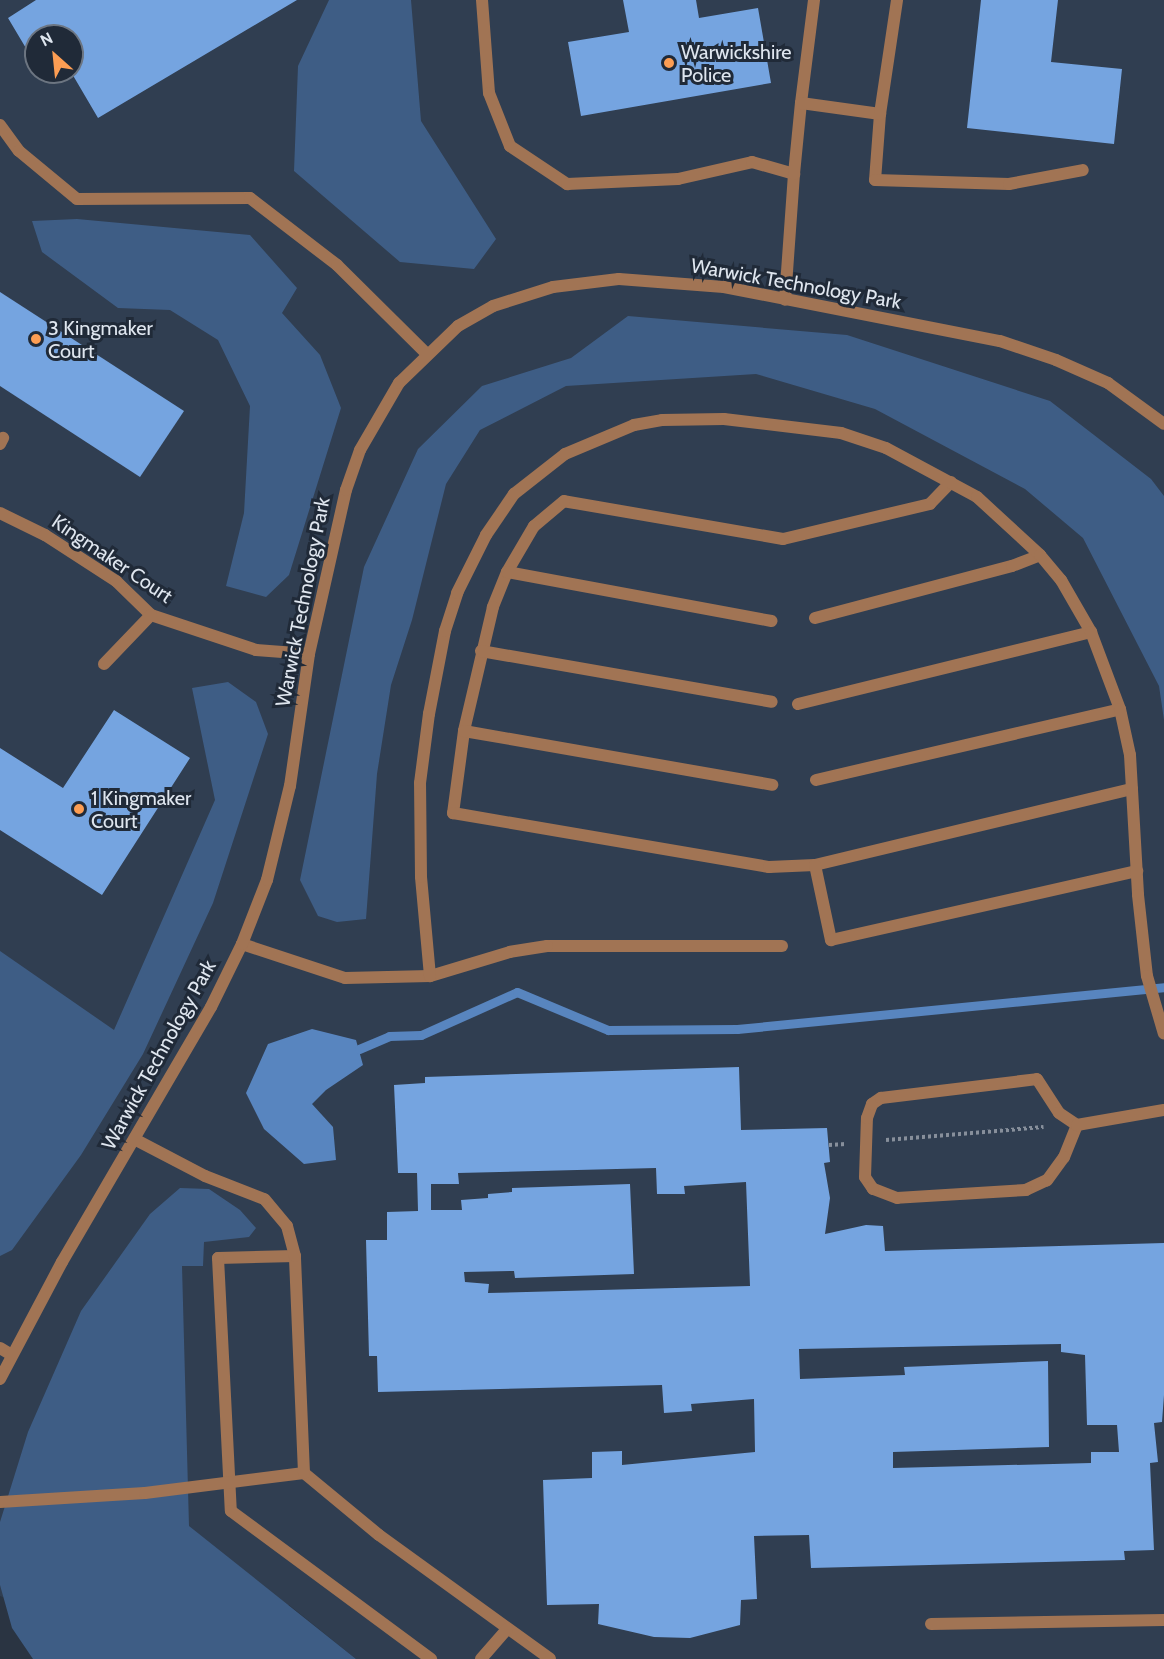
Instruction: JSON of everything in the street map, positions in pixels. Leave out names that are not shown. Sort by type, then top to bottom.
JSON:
[{"type":"street","points":[[482,0],[489,93],[510,146],[567,184],[678,179],[752,162],[794,174]]},
{"type":"street","points":[[785,300],[794,174],[813,0]]},
{"type":"street","points":[[897,0],[880,114],[875,180],[1009,184],[1083,170]]},
{"type":"street","points":[[801,103],[880,114]]},
{"type":"street","points":[[0,125],[19,151],[77,199],[250,198],[337,265],[426,353]]},
{"type":"street","name":"Warwick Technology Park","points":[[0,1379],[5,1351],[136,1140],[242,944],[267,880],[287,797],[309,654],[333,539],[360,450],[399,383],[426,353],[458,326],[493,306],[552,287],[620,279],[724,287],[1000,342],[1056,360],[1108,383],[1164,424]]},
{"type":"street","points":[[430,976],[420,877],[419,805],[429,714],[445,631],[457,593],[486,535],[514,494],[549,465],[583,444],[634,425],[692,418],[757,421],[841,434],[886,448],[977,497],[1040,555],[1061,580],[1091,632],[1120,709],[1132,789],[1147,976],[1164,1034]]},
{"type":"street","points":[[951,482],[930,504],[783,539],[564,501],[534,526],[507,572],[481,651],[464,731],[453,813],[769,867],[815,865],[1132,789]]},
{"type":"street","name":"Kingmaker Court","points":[[0,513],[45,536],[116,581],[152,615],[256,650],[309,654]]},
{"type":"street","points":[[815,618],[1012,567],[1040,555]]},
{"type":"street","points":[[507,572],[771,621]]},
{"type":"street","points":[[104,664],[152,615]]},
{"type":"street","points":[[798,704],[1091,632]]},
{"type":"street","points":[[481,651],[772,702]]},
{"type":"street","points":[[816,780],[1120,709]]},
{"type":"street","points":[[464,731],[772,785]]},
{"type":"street","points":[[815,865],[831,940],[1137,871]]},
{"type":"street","points":[[242,944],[345,978],[430,976],[510,952],[547,946],[782,946]]},
{"type":"street","points":[[1077,1125],[1064,1156],[1047,1180],[1026,1190],[897,1198],[873,1189],[865,1177],[864,1142],[869,1111],[882,1098],[1037,1079],[1059,1113],[1077,1125],[1164,1110]]},
{"type":"street","points":[[136,1140],[205,1176],[264,1198],[287,1226],[295,1256],[304,1473]]},
{"type":"street","points":[[295,1256],[219,1258],[231,1511],[431,1659]]},
{"type":"street","points":[[0,1502],[145,1493],[231,1480],[304,1473],[379,1535],[550,1659]]},
{"type":"street","points":[[931,1624],[1164,1620]]},
{"type":"street","points":[[481,1659],[507,1629]]},
{"type":"path","points":[[829,1145],[1077,1125]]},
{"type":"shaded area","points":[[0,0],[1164,0],[1164,1659],[356,1659],[289,1605],[54,1615],[0,1596]]},
{"type":"shaded area","points":[[329,0],[411,0],[421,121],[496,239],[474,269],[400,262],[294,171],[298,66]]},
{"type":"shaded area","points":[[77,219],[250,235],[297,288],[282,313],[320,355],[341,408],[289,575],[266,597],[226,586],[244,513],[250,406],[218,340],[170,310],[118,308],[42,252],[32,221]]},
{"type":"shaded area","points":[[628,316],[847,335],[1050,401],[1151,479],[1164,496],[1164,720],[1159,686],[1083,538],[1025,489],[875,409],[756,374],[566,386],[480,430],[446,484],[412,620],[391,685],[377,774],[366,919],[337,922],[318,916],[300,880],[364,567],[418,449],[482,386],[571,358]]},
{"type":"shaded area","points":[[228,682],[256,702],[268,734],[213,903],[143,1054],[81,1155],[12,1250],[0,1256],[0,951],[114,1030],[215,800],[192,688]]},
{"type":"shaded area","points":[[312,1029],[356,1040],[363,1065],[326,1090],[312,1104],[333,1127],[336,1160],[304,1164],[264,1129],[246,1093],[268,1044]]},
{"type":"shaded area","points":[[180,1188],[209,1189],[240,1210],[256,1228],[249,1237],[204,1242],[203,1266],[182,1266],[189,1526],[356,1659],[33,1659],[12,1628],[0,1585],[0,1522],[28,1432],[81,1311],[150,1214]]},
{"type":"building","points":[[36,0],[297,0],[98,118],[78,84],[84,84],[84,24],[24,24],[24,45],[8,18]]},
{"type":"building","name":"Warwickshire Police","points":[[623,0],[696,0],[699,18],[758,8],[771,83],[581,116],[568,42],[629,32]]},
{"type":"building","points":[[981,0],[1058,0],[1051,62],[1122,69],[1114,144],[967,128]]},
{"type":"building","name":"3 Kingmaker Court","points":[[0,292],[184,411],[140,477],[0,386]]},
{"type":"building","name":"1 Kingmaker Court","points":[[114,710],[190,758],[102,895],[0,830],[0,748],[63,788]]},
{"type":"building","points":[[739,1067],[741,1130],[827,1128],[830,1162],[824,1163],[830,1198],[825,1234],[866,1225],[883,1226],[885,1251],[1164,1243],[1164,1395],[1162,1422],[1154,1423],[1158,1462],[1150,1463],[1154,1550],[1124,1551],[1125,1560],[811,1568],[809,1535],[754,1536],[757,1599],[741,1600],[740,1625],[690,1638],[654,1637],[598,1624],[599,1604],[547,1605],[543,1480],[592,1478],[592,1452],[622,1451],[622,1465],[755,1452],[754,1399],[691,1404],[692,1411],[664,1413],[662,1385],[378,1392],[377,1356],[369,1356],[366,1240],[387,1240],[387,1212],[418,1211],[417,1173],[398,1173],[394,1085],[425,1083],[425,1077]],"holes":[[[656,1168],[657,1194],[685,1194],[684,1186],[746,1182],[750,1286],[488,1293],[489,1284],[465,1282],[464,1272],[514,1271],[515,1278],[634,1274],[630,1184],[512,1188],[512,1192],[488,1194],[488,1198],[461,1200],[462,1210],[431,1210],[431,1184],[459,1184],[458,1173]],[[1061,1344],[1061,1352],[1085,1355],[1087,1425],[1117,1425],[1119,1452],[1091,1452],[1091,1463],[893,1468],[893,1452],[1049,1447],[1048,1361],[904,1367],[905,1375],[800,1379],[799,1349]]]},
{"type":"waterway","points":[[359,1049],[389,1036],[421,1035],[517,992],[608,1030],[737,1029],[1164,987]]},
{"type":"place","name":"Warwickshire Police","points":[[669,63]]},
{"type":"place","name":"3 Kingmaker Court","points":[[36,339]]},
{"type":"place","name":"1 Kingmaker Court","points":[[79,809]]}]
